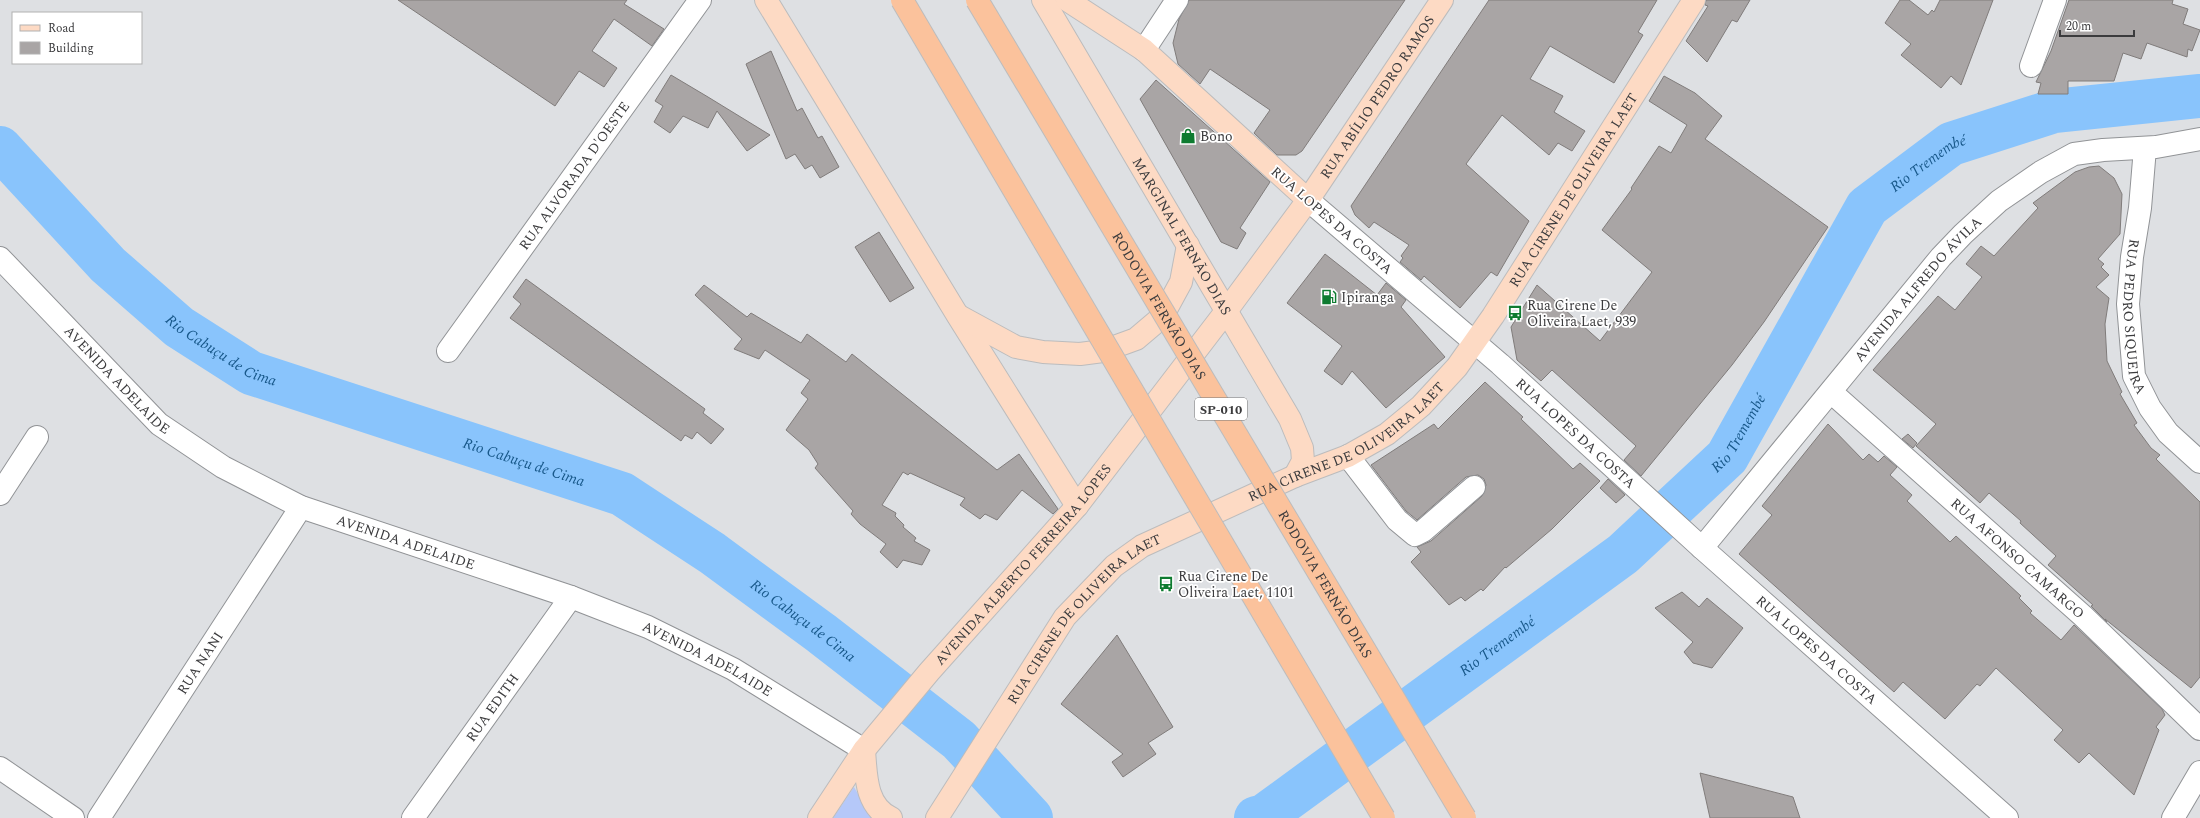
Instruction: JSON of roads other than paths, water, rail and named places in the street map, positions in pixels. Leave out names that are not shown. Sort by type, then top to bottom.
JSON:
[{"type":"highway","points":[[902,0],[1384,818]]},
{"type":"highway","name":"RODOVIA FERNÃO DIAS","points":[[978,0],[1465,818]]},
{"type":"main road","points":[[766,0],[958,316],[1077,506]]},
{"type":"main road","name":"MARGINAL FERNÃO DIAS","points":[[1043,0],[1290,420],[1302,448],[1303,461],[1295,476]]},
{"type":"main road","name":"RUA LOPES DA COSTA","points":[[1067,0],[1144,50],[1308,200]]},
{"type":"main road","name":"RUA ABÍLIO PEDRO RAMOS","points":[[1226,310],[1308,200],[1442,0]]},
{"type":"main road","name":"RUA CIRENE DE OLIVEIRA LAET","points":[[936,818],[1066,617],[1089,590],[1114,566],[1142,546],[1295,476],[1348,456],[1387,434],[1420,406],[1457,367],[1475,342],[1694,0]]},
{"type":"main road","points":[[958,316],[1016,347],[1043,352],[1080,354],[1103,351],[1136,339],[1162,317],[1181,282],[1188,245]]},
{"type":"main road","name":"AVENIDA ALBERTO FERREIRA LOPES","points":[[819,818],[870,743],[929,672],[1077,506],[1226,310]]},
{"type":"main road","points":[[870,743],[868,788],[876,806],[891,818]]},
{"type":"street","name":"RUA ALVORADA D'OESTE","points":[[448,351],[700,0]]},
{"type":"street","points":[[1144,50],[1177,0]]},
{"type":"street","points":[[2031,66],[2055,0]]},
{"type":"street","name":"AVENIDA ALFREDO ÁVILA","points":[[1702,548],[1941,257],[1963,234],[1999,201],[2041,172],[2074,154],[2103,150],[2145,148],[2200,139]]},
{"type":"street","name":"RUA PEDRO SIQUEIRA","points":[[2145,148],[2140,208],[2132,257],[2128,304],[2134,376],[2150,408],[2168,433],[2200,462]]},
{"type":"street","name":"RUA LOPES DA COSTA","points":[[1308,200],[1475,342],[1702,548],[2006,818]]},
{"type":"street","name":"AVENIDA ADELAIDE","points":[[0,258],[159,424],[223,467],[301,507],[571,597],[648,627],[733,669],[870,743]]},
{"type":"street","name":"RUA AFONSO CAMARGO","points":[[1831,392],[2083,616],[2200,729]]},
{"type":"street","points":[[0,494],[37,437]]},
{"type":"street","points":[[1348,456],[1397,520],[1414,535],[1423,531],[1474,487]]},
{"type":"street","name":"RUA NANI","points":[[99,818],[301,507]]},
{"type":"street","name":"RUA EDITH","points":[[413,818],[571,597]]},
{"type":"street","points":[[0,768],[73,818]]},
{"type":"street","points":[[2173,818],[2200,772]]},
{"type":"waterway","name":"Rio Tremembé","points":[[1256,818],[1264,816],[1623,554],[1727,457],[1867,207],[1951,144],[2054,111],[2200,96]]},
{"type":"waterway","name":"Rio Cabuçu de Cima","points":[[0,148],[108,265],[179,327],[251,373],[622,494],[712,553],[821,633],[959,740],[1031,818]]},
{"type":"place","name":"Bono","points":[[1188,136]]},
{"type":"place","name":"Ipiranga","points":[[1329,297]]},
{"type":"place","name":"Rua Cirene De Oliveira Laet, 939","points":[[1515,313]]},
{"type":"place","name":"Rua Cirene De Oliveira Laet, 1101","points":[[1166,584]]}]
